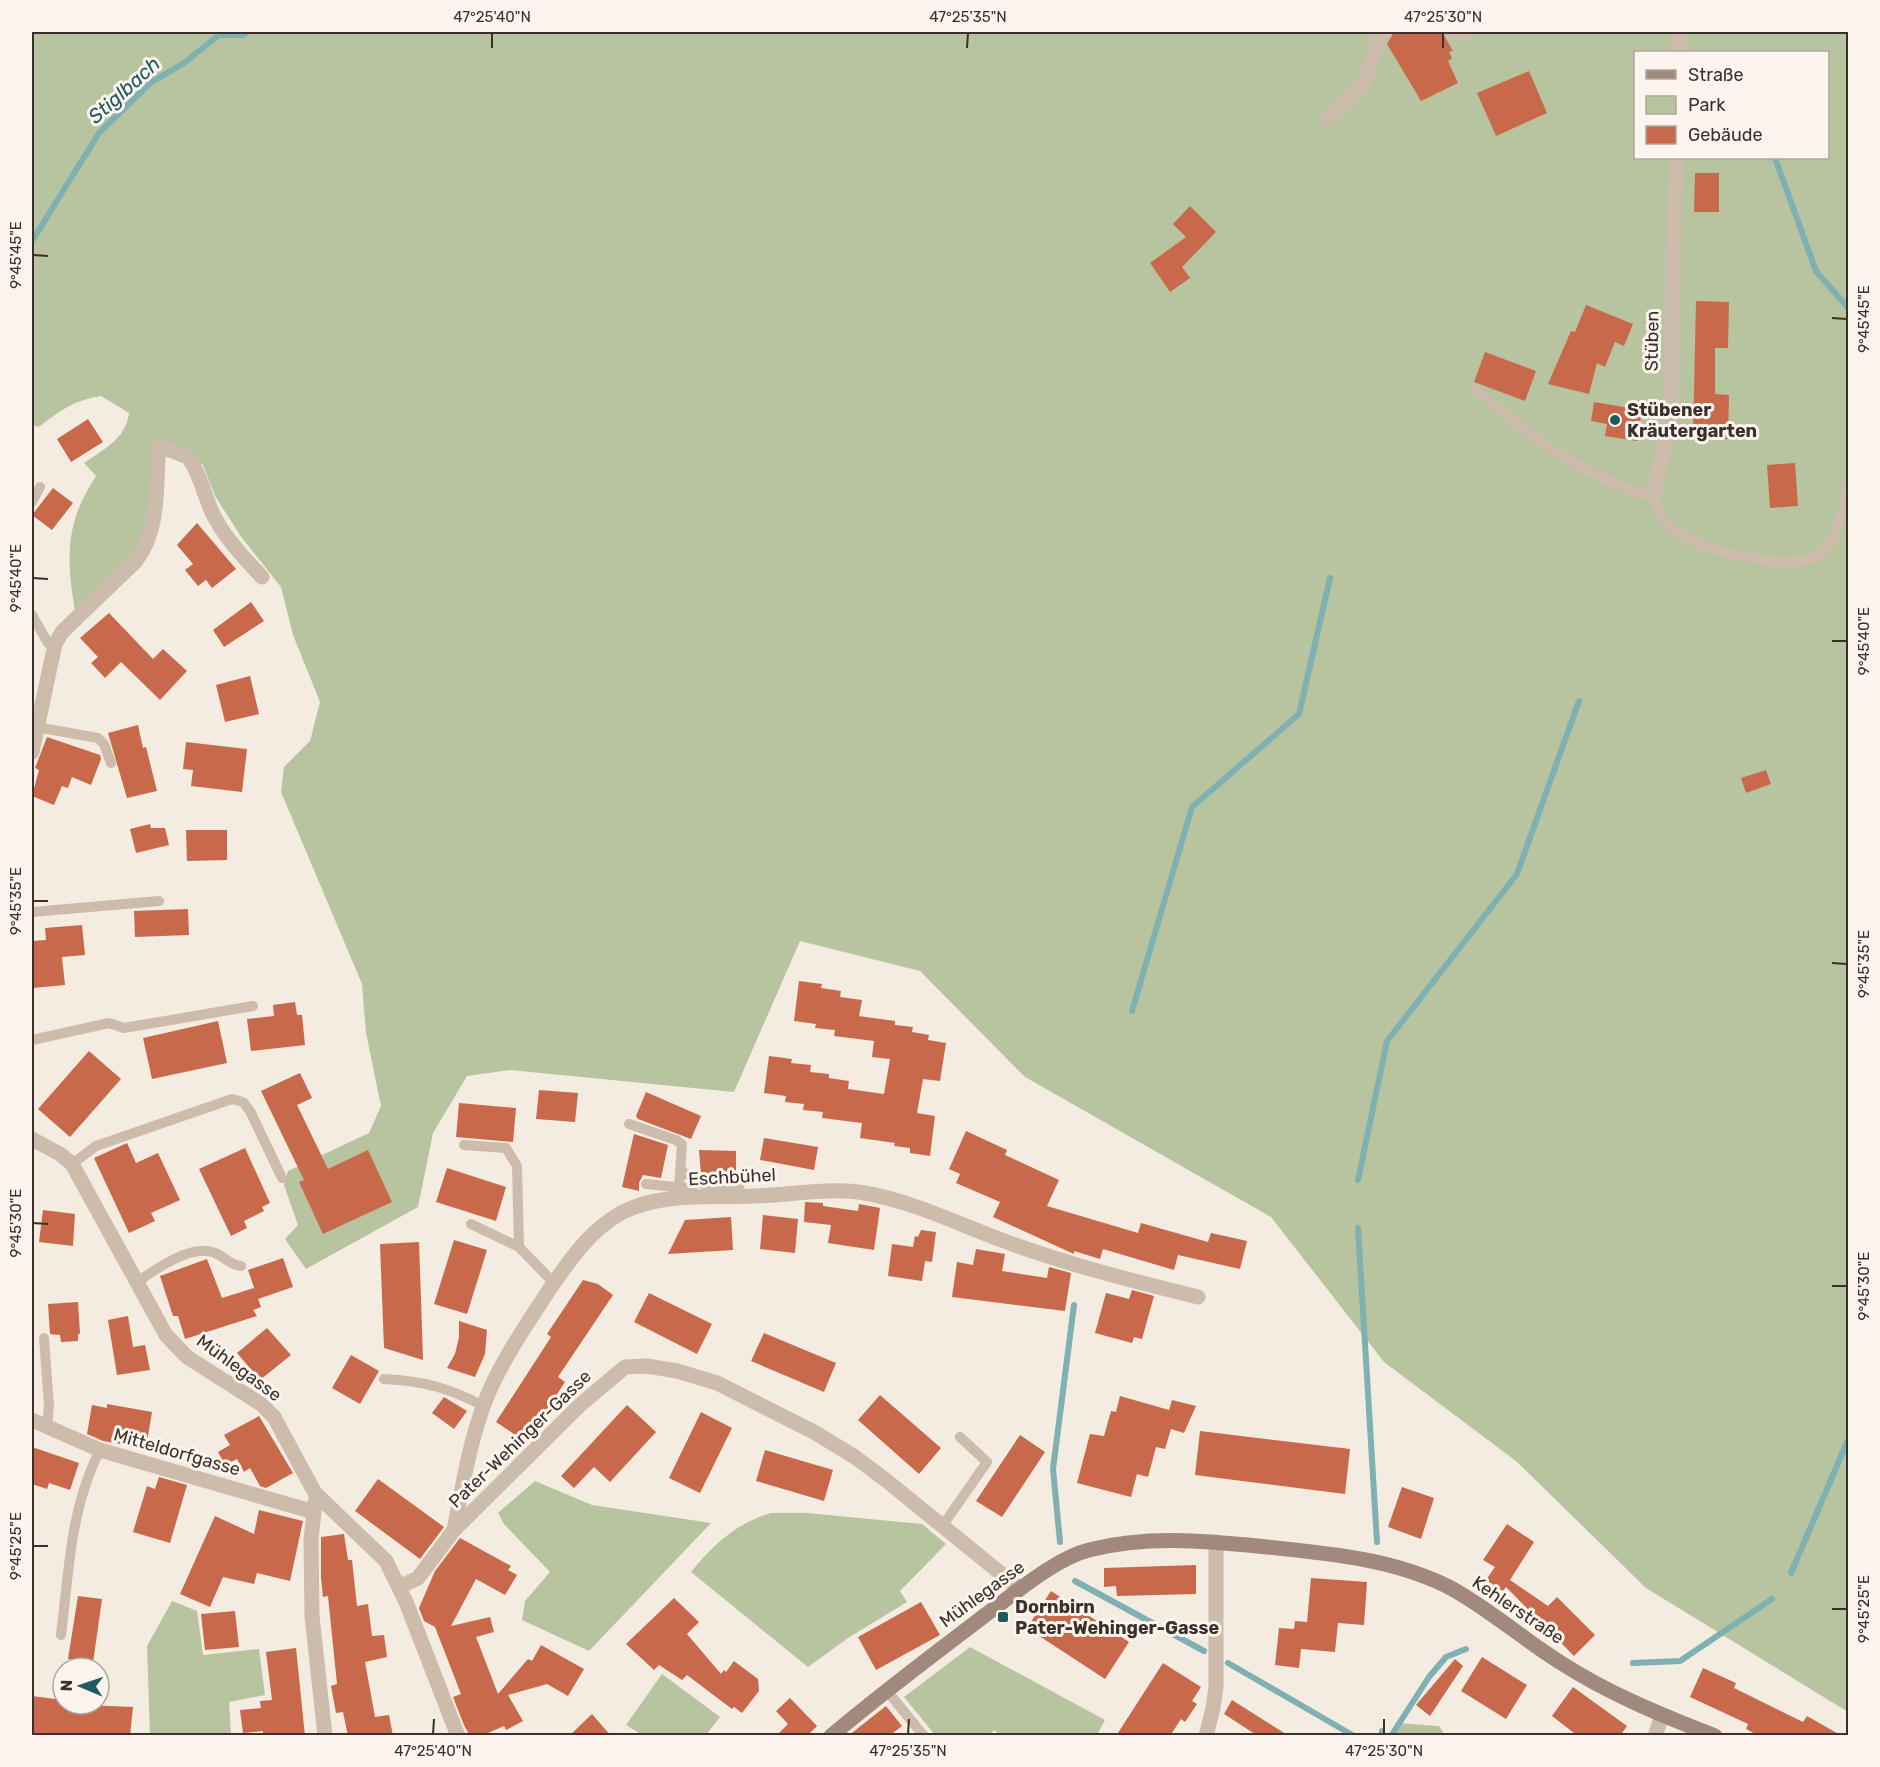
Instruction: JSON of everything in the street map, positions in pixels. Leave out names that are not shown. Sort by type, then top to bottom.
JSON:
[{"type":"street","points":[[1328,118],[1365,81],[1379,38],[1385,32]]},
{"type":"street","points":[[1452,32],[1462,34],[1465,32]]},
{"type":"street","points":[[1679,32],[1679,51]]},
{"type":"street","name":"Stüben","points":[[1653,496],[1670,418],[1676,159]]},
{"type":"street","points":[[32,752],[55,644],[63,632],[136,561],[146,548],[155,511],[159,446],[188,457],[204,485],[214,517],[234,545],[262,576]]},
{"type":"street","name":"Mühlegasse","points":[[32,1139],[60,1154],[72,1164],[166,1335],[187,1357],[261,1404],[274,1417],[315,1493],[386,1561],[399,1587],[458,1736]]},
{"type":"street","name":"Eschbühel","points":[[454,1530],[466,1467],[484,1406],[513,1345],[555,1282],[596,1229],[622,1212],[646,1204],[703,1198],[834,1191],[865,1193],[913,1206],[1083,1268],[1198,1297]]},
{"type":"street","name":"Pater-Wehinger-Gasse","points":[[399,1587],[418,1578],[454,1530],[580,1405],[625,1367],[647,1366],[677,1371],[717,1383],[797,1422],[855,1457],[943,1525],[1020,1589]]},
{"type":"street","name":"Mitteldorfgasse","points":[[32,1420],[100,1450],[314,1512]]},
{"type":"street","points":[[315,1493],[311,1540],[312,1616],[326,1736]]},
{"type":"street","name":"Mühlegasse","points":[[831,1736],[886,1690],[1020,1589],[1051,1569],[1087,1551],[1136,1542],[1181,1539]]},
{"type":"street","name":"Kehlerstraße","points":[[1181,1539],[1367,1560],[1415,1574],[1478,1603],[1557,1661],[1593,1682],[1662,1715],[1715,1736]]},
{"type":"street","points":[[1206,1736],[1214,1708],[1216,1687],[1216,1542]]},
{"type":"street","points":[[1655,1736],[1662,1715]]},
{"type":"lane","points":[[1476,390],[1539,442],[1597,475],[1637,492],[1653,496],[1665,522],[1693,542],[1725,553],[1796,561],[1817,556],[1832,539],[1848,490]]},
{"type":"lane","points":[[32,502],[40,487]]},
{"type":"lane","points":[[32,615],[48,643],[55,644]]},
{"type":"lane","points":[[36,727],[98,738],[104,744],[111,763]]},
{"type":"lane","points":[[32,912],[159,901]]},
{"type":"lane","points":[[32,1040],[109,1023],[124,1028],[253,1006]]},
{"type":"lane","points":[[72,1164],[96,1146],[232,1099],[243,1102],[250,1111],[282,1178]]},
{"type":"lane","points":[[629,1124],[682,1144],[679,1186]]},
{"type":"lane","points":[[464,1145],[506,1148],[517,1166],[519,1247]]},
{"type":"lane","points":[[681,1172],[690,1174],[701,1184],[740,1185]]},
{"type":"lane","points":[[646,1184],[679,1186],[697,1192],[703,1198]]},
{"type":"lane","points":[[471,1224],[519,1247],[555,1282]]},
{"type":"lane","points":[[136,1283],[175,1259],[203,1250],[215,1253],[233,1265],[241,1266]]},
{"type":"lane","points":[[44,1338],[49,1406],[47,1428]]},
{"type":"lane","points":[[384,1379],[419,1381],[439,1386],[484,1406]]},
{"type":"lane","points":[[943,1525],[987,1462],[960,1437]]},
{"type":"lane","points":[[61,1635],[74,1524],[91,1467],[100,1450]]},
{"type":"lane","points":[[886,1690],[924,1736]]},
{"type":"green space","points":[[32,32],[1848,32],[1848,1712],[1646,1588],[1516,1461],[1384,1362],[1271,1217],[1025,1077],[920,971],[800,941],[734,1092],[510,1070],[467,1076],[433,1133],[418,1207],[306,1269],[285,1239],[298,1225],[284,1185],[288,1171],[369,1133],[381,1106],[366,1033],[362,984],[281,792],[284,767],[310,741],[320,702],[293,635],[281,587],[242,538],[215,496],[203,465],[186,451],[165,443],[147,533],[133,557],[75,611],[70,573],[70,541],[78,510],[96,476],[84,463],[119,437],[124,430],[129,413],[101,396],[83,400],[68,407],[39,427],[32,425]]},
{"type":"green space","points":[[535,1481],[592,1505],[711,1523],[589,1651],[522,1620],[525,1601],[550,1572],[504,1524],[498,1513]]},
{"type":"green space","points":[[771,1513],[807,1513],[922,1524],[946,1544],[900,1591],[907,1602],[848,1638],[808,1667],[691,1572],[726,1536],[747,1523]]},
{"type":"green space","points":[[172,1601],[197,1611],[203,1655],[259,1649],[265,1695],[229,1702],[231,1735],[150,1735],[147,1646]]},
{"type":"green space","points":[[970,1647],[1105,1720],[1097,1735],[1002,1736],[994,1730],[990,1735],[935,1735],[904,1697]]},
{"type":"green space","points":[[662,1674],[720,1717],[706,1735],[642,1735],[626,1725]]},
{"type":"green space","points":[[1397,1723],[1439,1726],[1445,1735],[1390,1735]]},
{"type":"building","points":[[1394,32],[1442,32],[1453,51],[1449,52],[1452,58],[1448,61],[1458,83],[1421,101],[1387,44]]},
{"type":"building","points":[[1529,71],[1547,113],[1496,136],[1477,93]]},
{"type":"building","points":[[1695,173],[1719,173],[1719,212],[1694,212]]},
{"type":"building","points":[[1190,206],[1216,232],[1182,267],[1190,278],[1170,292],[1150,263],[1186,237],[1173,224]]},
{"type":"building","points":[[1696,301],[1729,302],[1728,348],[1715,348],[1715,394],[1729,395],[1728,439],[1693,438]]},
{"type":"building","points":[[1586,305],[1633,324],[1624,346],[1615,342],[1605,367],[1597,363],[1589,394],[1548,384],[1571,331],[1575,332]]},
{"type":"building","points":[[1485,352],[1536,371],[1525,401],[1474,382]]},
{"type":"building","points":[[1594,402],[1642,410],[1637,441],[1605,436],[1607,424],[1591,421]]},
{"type":"building","points":[[88,419],[103,442],[71,462],[57,439]]},
{"type":"building","points":[[1795,463],[1798,506],[1770,508],[1767,465]]},
{"type":"building","points":[[53,488],[73,503],[52,530],[32,515]]},
{"type":"building","points":[[197,523],[236,569],[212,588],[206,580],[198,586],[185,570],[193,564],[177,545]]},
{"type":"building","points":[[251,602],[264,621],[224,647],[213,630]]},
{"type":"building","points":[[109,613],[153,659],[163,649],[187,671],[160,700],[121,662],[105,678],[91,663],[98,657],[80,638]]},
{"type":"building","points":[[250,676],[259,714],[225,722],[216,685]]},
{"type":"building","points":[[138,725],[157,791],[127,798],[108,733]]},
{"type":"building","points":[[47,737],[100,755],[101,759],[91,785],[72,777],[68,788],[62,786],[54,805],[32,796],[39,770],[35,768]]},
{"type":"building","points":[[186,742],[247,749],[242,792],[191,786],[193,770],[183,769]]},
{"type":"building","points":[[1766,770],[1771,784],[1746,793],[1741,778]]},
{"type":"building","points":[[150,824],[151,828],[165,828],[169,845],[136,853],[130,829]]},
{"type":"building","points":[[186,830],[227,830],[227,860],[187,861]]},
{"type":"building","points":[[188,909],[189,935],[135,937],[134,911]]},
{"type":"building","points":[[82,925],[85,955],[62,957],[65,985],[33,988],[32,941],[46,940],[45,928]]},
{"type":"building","points":[[799,981],[822,984],[821,988],[841,991],[840,997],[862,1000],[859,1016],[895,1021],[895,1025],[913,1027],[912,1032],[929,1035],[928,1040],[946,1043],[940,1081],[923,1079],[917,1113],[935,1116],[930,1156],[910,1153],[910,1148],[894,1146],[895,1143],[860,1138],[862,1123],[822,1118],[823,1112],[803,1110],[804,1104],[785,1102],[786,1096],[764,1093],[769,1056],[792,1059],[791,1063],[811,1065],[810,1072],[829,1074],[829,1078],[849,1081],[848,1089],[884,1094],[890,1059],[872,1057],[874,1041],[834,1036],[835,1030],[815,1028],[816,1024],[794,1021]]},
{"type":"building","points":[[295,1002],[297,1015],[302,1015],[305,1045],[251,1051],[247,1019],[274,1016],[273,1005]]},
{"type":"building","points":[[218,1021],[227,1063],[152,1079],[143,1038]]},
{"type":"building","points":[[89,1051],[121,1079],[70,1137],[38,1109]]},
{"type":"building","points":[[300,1073],[312,1098],[297,1105],[328,1169],[368,1150],[392,1202],[323,1234],[299,1182],[304,1180],[261,1091]]},
{"type":"building","points":[[539,1090],[578,1093],[575,1122],[536,1119]]},
{"type":"building","points":[[646,1092],[701,1116],[691,1139],[638,1119],[636,1116]]},
{"type":"building","points":[[459,1103],[516,1108],[513,1142],[456,1137]]},
{"type":"building","points":[[966,1131],[1007,1150],[1005,1155],[1059,1180],[1047,1206],[1138,1233],[1141,1223],[1208,1242],[1211,1233],[1247,1241],[1240,1269],[1178,1255],[1174,1270],[1103,1249],[1100,1259],[1074,1251],[1074,1254],[993,1217],[1000,1202],[956,1183],[960,1174],[949,1169]]},
{"type":"building","points":[[634,1134],[668,1145],[661,1178],[643,1175],[639,1183],[639,1191],[622,1187]]},
{"type":"building","points":[[764,1138],[818,1147],[814,1170],[760,1160]]},
{"type":"building","points":[[127,1143],[136,1163],[158,1153],[180,1200],[151,1213],[155,1221],[129,1233],[94,1158]]},
{"type":"building","points":[[245,1148],[270,1203],[262,1207],[264,1211],[244,1221],[247,1228],[231,1236],[199,1169]]},
{"type":"building","points":[[699,1150],[736,1151],[736,1178],[708,1178],[701,1175]]},
{"type":"building","points":[[447,1168],[506,1187],[496,1221],[436,1202]]},
{"type":"building","points":[[805,1202],[823,1203],[823,1206],[858,1211],[859,1204],[880,1208],[874,1250],[828,1243],[831,1225],[804,1222]]},
{"type":"building","points":[[43,1210],[75,1214],[73,1246],[39,1242]]},
{"type":"building","points":[[763,1215],[798,1219],[795,1253],[760,1249]]},
{"type":"building","points":[[731,1217],[733,1250],[668,1254],[685,1220]]},
{"type":"building","points":[[921,1230],[936,1232],[932,1262],[925,1261],[922,1281],[888,1276],[892,1244],[913,1247],[915,1236],[918,1237]]},
{"type":"building","points":[[454,1240],[487,1250],[467,1314],[434,1304]]},
{"type":"building","points":[[419,1242],[423,1360],[384,1348],[380,1244]]},
{"type":"building","points":[[976,1249],[1005,1254],[1002,1271],[1047,1278],[1049,1267],[1071,1273],[1065,1311],[952,1297],[957,1262],[973,1265]]},
{"type":"building","points":[[283,1258],[293,1287],[258,1299],[248,1270]]},
{"type":"building","points":[[207,1259],[222,1298],[254,1288],[261,1307],[253,1310],[257,1316],[185,1339],[178,1316],[173,1316],[160,1276]]},
{"type":"building","points":[[583,1280],[598,1284],[613,1295],[558,1377],[565,1382],[526,1442],[496,1422],[551,1337],[547,1334]]},
{"type":"building","points":[[1132,1290],[1154,1296],[1142,1339],[1134,1337],[1132,1343],[1095,1333],[1106,1293],[1129,1299]]},
{"type":"building","points":[[649,1293],[712,1324],[697,1354],[634,1322]]},
{"type":"building","points":[[78,1302],[80,1334],[78,1334],[78,1341],[61,1342],[60,1335],[50,1334],[48,1304]]},
{"type":"building","points":[[128,1316],[133,1347],[145,1345],[150,1370],[117,1375],[108,1320]]},
{"type":"building","points":[[459,1321],[487,1330],[485,1354],[475,1377],[447,1368],[455,1354],[459,1337]]},
{"type":"building","points":[[267,1328],[291,1355],[260,1380],[237,1353]]},
{"type":"building","points":[[764,1333],[836,1363],[824,1392],[751,1361]]},
{"type":"building","points":[[351,1355],[379,1371],[360,1404],[332,1388]]},
{"type":"building","points":[[880,1395],[941,1448],[919,1474],[858,1420]]},
{"type":"building","points":[[1120,1396],[1169,1410],[1172,1400],[1196,1406],[1184,1433],[1171,1429],[1165,1449],[1156,1447],[1148,1477],[1137,1474],[1131,1497],[1077,1483],[1090,1434],[1104,1436],[1111,1411],[1116,1412]]},
{"type":"building","points":[[444,1397],[467,1411],[454,1429],[432,1413]]},
{"type":"building","points":[[107,1404],[152,1412],[146,1448],[103,1441],[87,1434],[92,1405],[107,1408]]},
{"type":"building","points":[[627,1405],[656,1432],[610,1482],[594,1467],[574,1488],[561,1476]]},
{"type":"building","points":[[701,1412],[732,1428],[700,1493],[669,1478]]},
{"type":"building","points":[[259,1416],[293,1473],[266,1488],[260,1486],[250,1468],[244,1472],[237,1459],[225,1465],[218,1452],[230,1445],[224,1435]]},
{"type":"building","points":[[1200,1431],[1350,1449],[1345,1494],[1195,1475]]},
{"type":"building","points":[[1020,1435],[1045,1452],[1002,1517],[976,1501]]},
{"type":"building","points":[[32,1447],[79,1463],[70,1490],[49,1483],[47,1489],[32,1484]]},
{"type":"building","points":[[765,1450],[833,1470],[824,1501],[756,1481]]},
{"type":"building","points":[[159,1477],[187,1485],[170,1543],[133,1532],[147,1486],[155,1489]]},
{"type":"building","points":[[378,1479],[444,1527],[420,1559],[355,1511]]},
{"type":"building","points":[[1402,1487],[1434,1498],[1421,1539],[1388,1527]]},
{"type":"building","points":[[259,1510],[303,1521],[290,1581],[257,1573],[254,1584],[223,1577],[210,1607],[180,1594],[215,1516],[254,1534]]},
{"type":"building","points":[[1507,1524],[1534,1542],[1510,1580],[1548,1606],[1557,1597],[1595,1635],[1574,1656],[1506,1587],[1503,1591],[1486,1580],[1495,1567],[1483,1560]]},
{"type":"building","points":[[344,1534],[348,1560],[352,1560],[357,1606],[368,1604],[372,1636],[384,1635],[387,1657],[365,1662],[375,1717],[389,1715],[393,1736],[348,1736],[343,1712],[336,1713],[331,1686],[337,1684],[328,1596],[323,1597],[321,1578],[321,1537]]},
{"type":"building","points":[[460,1538],[511,1566],[508,1570],[517,1575],[505,1595],[476,1579],[451,1626],[490,1617],[494,1632],[476,1637],[498,1694],[528,1659],[532,1661],[541,1645],[584,1669],[568,1696],[547,1684],[508,1695],[523,1721],[506,1730],[504,1726],[481,1736],[470,1736],[464,1725],[453,1697],[461,1694],[435,1627],[424,1621],[419,1608],[435,1571]]},
{"type":"building","points":[[1196,1565],[1196,1594],[1117,1596],[1116,1586],[1104,1587],[1104,1568]]},
{"type":"building","points":[[1311,1578],[1367,1582],[1364,1625],[1338,1623],[1335,1652],[1301,1649],[1299,1668],[1275,1665],[1279,1628],[1294,1629],[1295,1621],[1307,1622]]},
{"type":"building","points":[[1051,1591],[1129,1642],[1105,1679],[1027,1628]]},
{"type":"building","points":[[78,1596],[102,1599],[94,1656],[68,1656]]},
{"type":"building","points":[[674,1598],[699,1622],[687,1634],[721,1674],[724,1670],[726,1672],[734,1661],[758,1679],[759,1691],[742,1713],[734,1707],[732,1709],[687,1675],[682,1680],[659,1665],[654,1670],[626,1644]]},
{"type":"building","points":[[921,1602],[940,1635],[876,1670],[858,1637]]},
{"type":"building","points":[[235,1611],[239,1647],[205,1650],[201,1614]]},
{"type":"building","points":[[296,1648],[305,1736],[263,1736],[263,1731],[243,1733],[240,1710],[261,1708],[260,1701],[272,1700],[266,1652]]},
{"type":"building","points":[[1482,1657],[1527,1685],[1506,1719],[1461,1691]]},
{"type":"building","points":[[1455,1659],[1463,1666],[1430,1716],[1416,1705]]},
{"type":"building","points":[[1163,1663],[1201,1687],[1192,1701],[1197,1704],[1185,1722],[1181,1719],[1170,1736],[1116,1736]]},
{"type":"building","points":[[1703,1668],[1736,1683],[1734,1688],[1803,1722],[1807,1716],[1842,1736],[1759,1736],[1746,1729],[1748,1724],[1690,1697]]},
{"type":"building","points":[[1573,1687],[1627,1726],[1620,1736],[1578,1736],[1552,1716]]},
{"type":"building","points":[[32,1696],[51,1698],[51,1716],[111,1716],[111,1706],[133,1707],[130,1736],[32,1736]]},
{"type":"building","points":[[790,1698],[817,1726],[807,1736],[776,1736],[788,1724],[776,1711]]},
{"type":"building","points":[[1232,1700],[1289,1736],[1258,1736],[1224,1714]]},
{"type":"building","points":[[886,1706],[902,1726],[889,1736],[848,1736]]},
{"type":"building","points":[[592,1714],[611,1736],[569,1736]]},
{"type":"waterway","name":"Stiglbach","points":[[32,241],[99,133],[150,83],[184,63],[219,35],[243,35],[247,32]]},
{"type":"waterway","points":[[1775,159],[1816,271],[1848,308]]},
{"type":"waterway","points":[[1132,1011],[1192,807],[1299,714],[1330,578]]},
{"type":"waterway","points":[[1358,1180],[1387,1041],[1517,874],[1579,701]]},
{"type":"waterway","points":[[1358,1228],[1377,1542]]},
{"type":"waterway","points":[[1060,1542],[1053,1469],[1074,1305]]},
{"type":"waterway","points":[[1791,1573],[1848,1440]]},
{"type":"waterway","points":[[1075,1581],[1204,1651]]},
{"type":"waterway","points":[[1633,1663],[1680,1661],[1772,1599]]},
{"type":"waterway","points":[[1391,1736],[1429,1677],[1446,1657],[1466,1649]]},
{"type":"waterway","points":[[1228,1663],[1354,1736]]},
{"type":"waterway","points":[[1382,1731],[1382,1736]]},
{"type":"place","name":"Stübener Kräutergarten","points":[[1615,420]]},
{"type":"place","name":"Dornbirn Pater-Wehinger-Gasse","points":[[1003,1617]]}]
